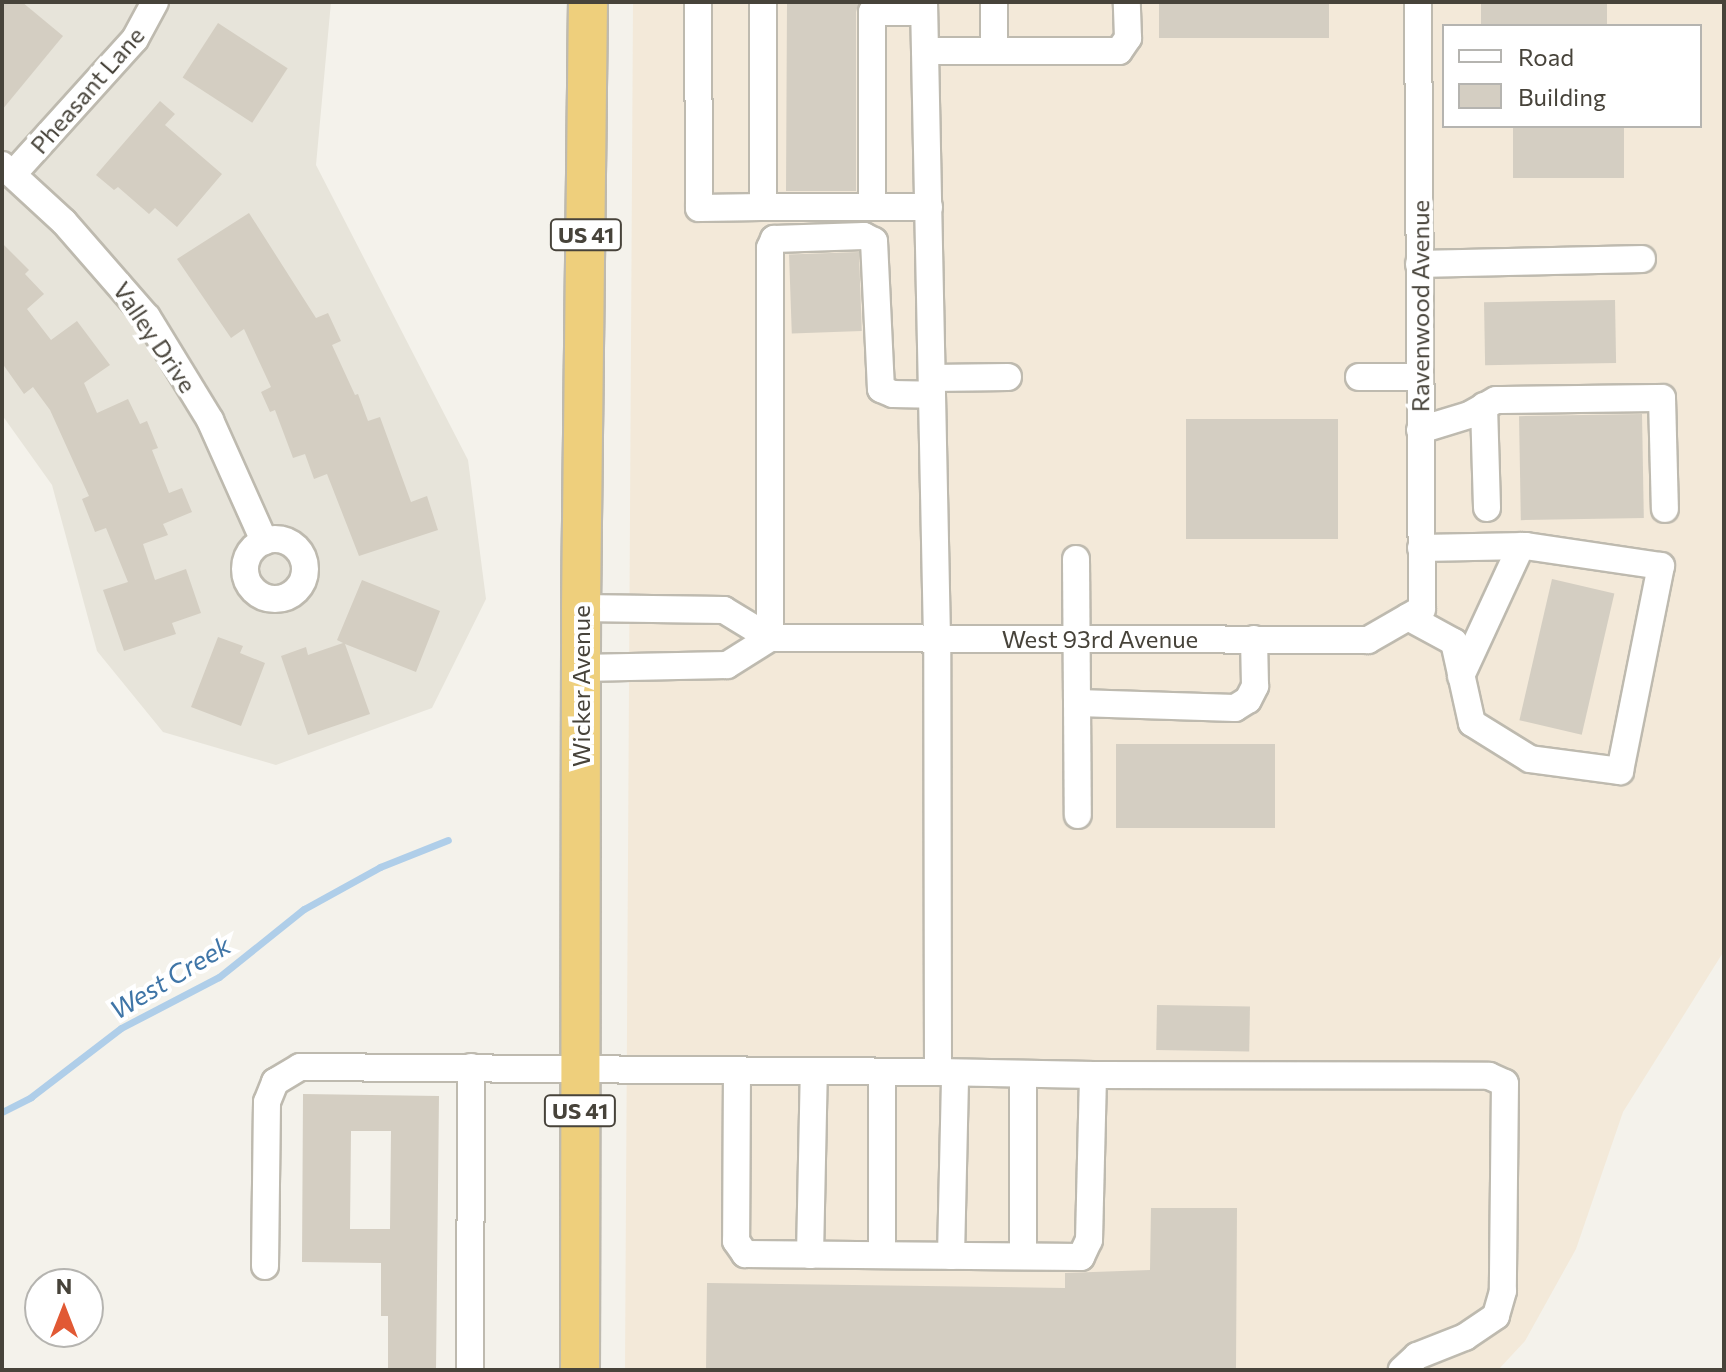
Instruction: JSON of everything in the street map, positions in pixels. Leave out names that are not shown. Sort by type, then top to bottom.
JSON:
[{"type":"highway","name":"Wicker Avenue","points":[[580,1370],[581,608],[588,2]]},
{"type":"street","name":"Pheasant Lane","points":[[8,169],[135,39],[155,2]]},
{"type":"street","points":[[698,2],[699,208],[929,207]]},
{"type":"street","points":[[763,2],[763,207]]},
{"type":"street","points":[[994,2],[994,51]]},
{"type":"street","points":[[925,51],[1119,51],[1128,38],[1127,2]]},
{"type":"street","name":"Ravenwood Avenue","points":[[1415,613],[1421,548],[1418,2]]},
{"type":"street","points":[[872,207],[872,7],[924,7],[951,1256]]},
{"type":"street","name":"Valley Drive","points":[[8,169],[64,222],[147,317],[210,420],[264,541]]},
{"type":"street","points":[[770,638],[770,248],[774,239],[864,236],[874,241],[881,389],[893,394],[1008,377]]},
{"type":"street","points":[[1419,264],[1642,259]]},
{"type":"street","points":[[1359,377],[1420,377]]},
{"type":"street","points":[[1420,430],[1511,398],[1662,398],[1665,509]]},
{"type":"street","points":[[1484,406],[1487,508]]},
{"type":"street","points":[[1461,676],[1521,546]]},
{"type":"street","points":[[1415,613],[1454,642],[1472,723],[1530,759],[1620,771],[1661,566],[1521,546],[1421,548]]},
{"type":"street","points":[[1076,559],[1078,815]]},
{"type":"street","points":[[581,608],[724,610],[770,638]]},
{"type":"street","name":"West 93rd Avenue","points":[[770,638],[1368,640],[1415,613]]},
{"type":"street","points":[[581,668],[727,665],[770,638]]},
{"type":"street","points":[[1078,703],[1235,708],[1248,700],[1255,686],[1254,639]]},
{"type":"street","points":[[265,1266],[267,1102],[275,1082],[300,1067],[1489,1076],[1505,1083],[1503,1291],[1496,1316],[1465,1337],[1417,1356],[1402,1370]]},
{"type":"street","points":[[470,1370],[471,1067]]},
{"type":"street","points":[[737,1070],[736,1241],[745,1254],[810,1255],[1081,1257],[1089,1240],[1093,1075]]},
{"type":"street","points":[[810,1255],[814,1071]]},
{"type":"street","points":[[882,1072],[882,1255]]},
{"type":"street","points":[[1023,1074],[1023,1256]]},
{"type":"shaded area","points":[[2,2],[331,2],[316,165],[468,460],[486,599],[432,708],[276,765],[163,732],[97,651],[52,485],[2,415]]},
{"type":"shaded area","points":[[633,2],[1723,2],[1724,951],[1623,1112],[1576,1249],[1525,1341],[1498,1370],[625,1370]]},
{"type":"building","points":[[2,2],[22,2],[63,36],[2,110]]},
{"type":"building","points":[[787,2],[859,2],[856,12],[856,191],[786,191]]},
{"type":"building","points":[[1159,2],[1329,2],[1329,38],[1159,38]]},
{"type":"building","points":[[1481,2],[1607,2],[1607,24],[1481,24]]},
{"type":"building","points":[[218,23],[288,68],[252,123],[183,78]]},
{"type":"building","points":[[160,101],[175,114],[165,125],[222,174],[177,227],[155,208],[149,214],[118,187],[114,190],[96,175]]},
{"type":"building","points":[[1513,128],[1624,128],[1624,178],[1513,178]]},
{"type":"building","points":[[249,213],[316,318],[328,313],[341,341],[332,345],[355,395],[358,394],[368,421],[380,417],[411,502],[427,496],[438,530],[359,556],[327,474],[314,479],[305,454],[293,458],[275,410],[270,412],[261,392],[271,387],[244,329],[231,338],[177,259]]},
{"type":"building","points":[[2,243],[29,270],[25,274],[44,294],[27,309],[51,340],[77,321],[110,365],[84,383],[97,413],[128,399],[140,424],[147,421],[158,448],[152,450],[169,493],[182,488],[192,512],[163,524],[168,535],[143,544],[155,580],[186,569],[201,613],[172,623],[176,634],[124,651],[103,590],[128,582],[106,528],[95,532],[82,499],[89,496],[50,410],[33,387],[24,394],[2,363]]},
{"type":"building","points":[[859,252],[862,331],[792,333],[789,254]]},
{"type":"building","points":[[1615,300],[1616,363],[1485,365],[1484,302]]},
{"type":"building","points":[[1642,414],[1644,518],[1521,520],[1519,416]]},
{"type":"building","points":[[1186,419],[1338,419],[1338,539],[1186,539]]},
{"type":"building","points":[[1552,579],[1614,593],[1582,735],[1519,720]]},
{"type":"building","points":[[362,580],[440,611],[416,672],[345,644],[370,714],[308,735],[281,656],[306,647],[308,655],[343,643],[337,640]]},
{"type":"building","points":[[218,637],[243,646],[240,653],[265,663],[241,726],[191,707]]},
{"type":"building","points":[[1116,744],[1275,744],[1275,828],[1116,828]]},
{"type":"building","points":[[1157,1005],[1250,1007],[1249,1052],[1156,1050]]},
{"type":"building","points":[[303,1094],[439,1096],[436,1370],[388,1370],[388,1316],[381,1316],[381,1263],[302,1262]],"holes":[[[351,1131],[391,1131],[390,1229],[350,1229]]]},
{"type":"building","points":[[1151,1208],[1237,1208],[1236,1370],[706,1370],[707,1283],[1065,1288],[1065,1273],[1150,1270]]},
{"type":"waterway","name":"West Creek","points":[[2,1112],[31,1097],[121,1028],[219,977],[304,909],[380,867],[448,840]]}]
